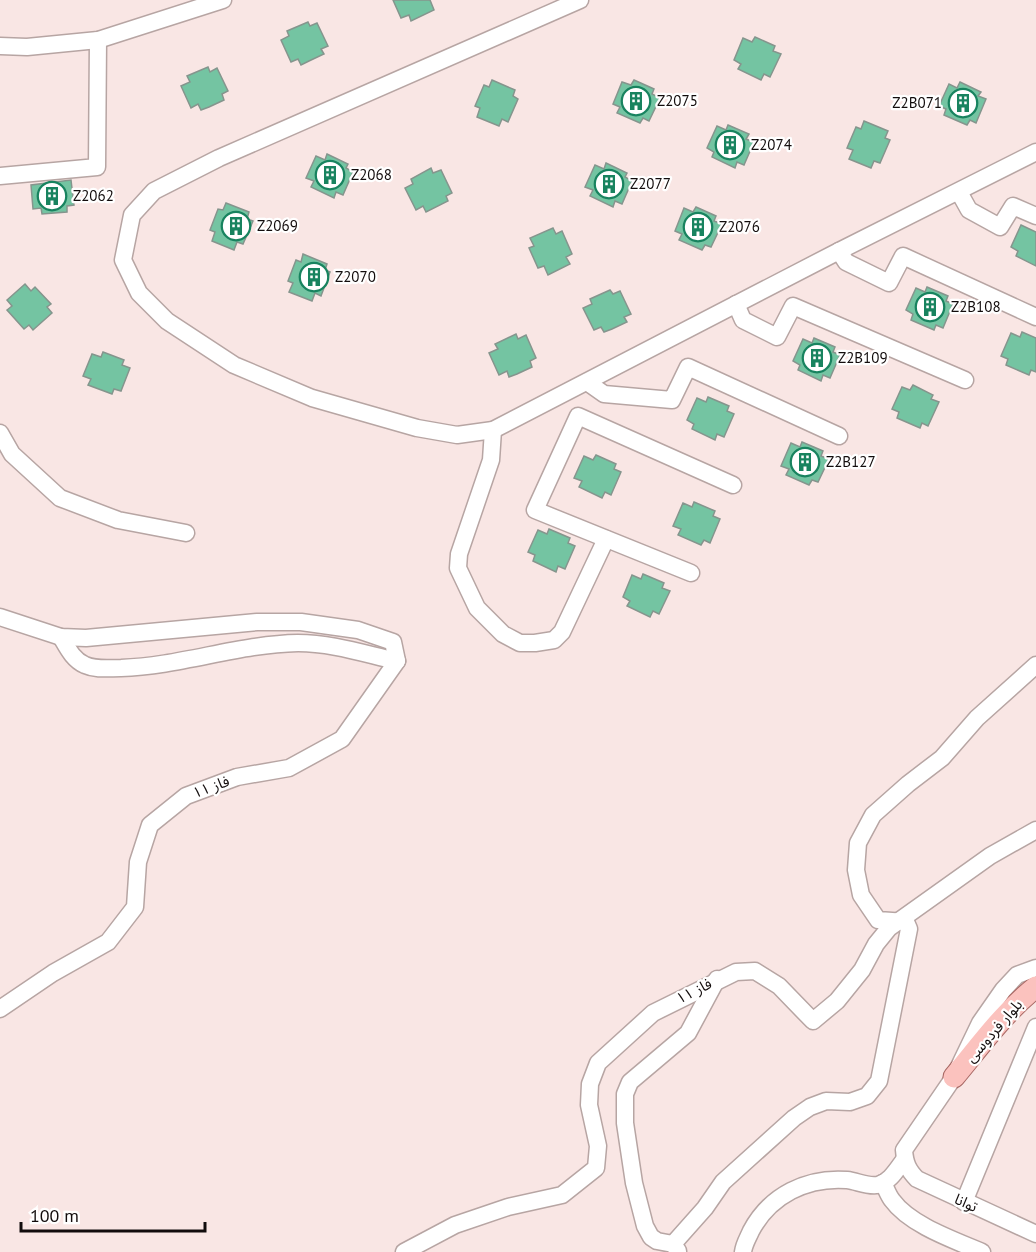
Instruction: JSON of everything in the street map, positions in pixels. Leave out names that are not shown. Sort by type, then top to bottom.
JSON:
[{"type":"main road","name":"بلوار فردوسی","points":[[954,1077],[1007,1013],[1036,987]]},
{"type":"street","points":[[0,46],[98,40],[223,0]]},
{"type":"street","points":[[580,0],[219,159],[154,191],[132,215],[123,260],[139,293],[167,321],[234,365],[312,398],[417,428],[457,435],[493,430],[1036,152]]},
{"type":"street","points":[[0,176],[97,167],[98,40]]},
{"type":"street","points":[[959,192],[969,210],[1000,227],[1013,206],[1036,216]]},
{"type":"street","points":[[839,251],[846,262],[889,283],[903,256],[1036,317]]},
{"type":"street","points":[[736,304],[743,320],[777,337],[793,306],[964,380]]},
{"type":"street","points":[[587,381],[604,394],[672,400],[688,367],[839,436]]},
{"type":"street","points":[[691,573],[535,510],[578,416],[733,485]]},
{"type":"street","points":[[493,430],[491,460],[459,554],[458,568],[477,609],[503,634],[520,643],[554,640],[562,632],[606,539]]},
{"type":"street","points":[[0,433],[12,454],[60,498],[118,520],[186,533]]},
{"type":"street","points":[[0,617],[61,637],[86,638],[257,622],[301,622],[358,630],[393,642],[398,661],[345,649],[299,643],[155,665],[101,669],[84,664],[72,655],[61,637]]},
{"type":"street","name":"فاز ۱۱","points":[[0,1009],[53,973],[108,942],[135,907],[138,862],[150,825],[186,796],[237,777],[289,768],[342,739],[398,661]]},
{"type":"street","points":[[717,979],[688,1033],[630,1082],[625,1094],[625,1123],[634,1183],[645,1226],[651,1238],[676,1248],[723,1182],[794,1118],[810,1107],[826,1101],[850,1102],[867,1096],[879,1081],[909,929],[906,922],[878,920],[861,896],[856,870],[858,843],[873,815],[942,758],[977,717],[1036,665]]},
{"type":"street","name":"فاز ۱۱","points":[[404,1252],[455,1225],[508,1207],[562,1195],[596,1168],[598,1146],[589,1105],[590,1084],[598,1063],[653,1012],[717,979],[736,972],[755,970],[779,986],[813,1021],[837,1001],[889,928],[990,856],[1036,830]]},
{"type":"street","name":"بلوار فردوسی","points":[[884,1183],[904,1160],[904,1150],[954,1077],[980,1023],[1003,990],[1017,975],[1036,968]]},
{"type":"street","points":[[964,1202],[1036,1027]]},
{"type":"street","name":"توانا","points":[[904,1160],[917,1179],[1036,1234]]},
{"type":"street","points":[[743,1252],[744,1245],[759,1217],[782,1195],[812,1182],[825,1180],[848,1180],[875,1186],[884,1183],[892,1200],[909,1216],[946,1237],[982,1252]]},
{"type":"building","points":[[393,0],[430,0],[434,10],[411,21],[409,15],[401,18]]},
{"type":"building","points":[[308,22],[310,26],[317,23],[328,46],[321,49],[324,54],[301,65],[298,59],[291,62],[281,40],[289,36],[287,31]]},
{"type":"building","points":[[755,37],[775,46],[773,51],[781,54],[770,77],[764,74],[761,80],[738,69],[741,64],[734,60],[743,38],[752,42]]},
{"type":"building","points":[[208,67],[210,72],[217,68],[228,91],[222,94],[224,100],[209,107],[201,110],[198,104],[191,108],[181,86],[190,82],[187,76]]},
{"type":"building","points":[[492,80],[515,90],[513,96],[518,99],[508,122],[502,119],[499,126],[477,117],[480,108],[475,106],[484,85],[489,87]]},
{"type":"building","name":"Z2075","points":[[634,80],[654,89],[652,94],[660,98],[649,121],[643,118],[640,123],[617,113],[620,107],[613,104],[622,82],[631,85]]},
{"type":"building","name":"Z2B071","points":[[960,82],[981,92],[978,96],[986,99],[976,123],[970,120],[967,125],[944,115],[946,109],[939,106],[949,84],[957,88]]},
{"type":"building","points":[[864,121],[888,131],[885,138],[890,140],[880,163],[874,161],[871,168],[849,159],[853,150],[847,148],[856,127],[861,129]]},
{"type":"building","name":"Z2074","points":[[728,125],[749,134],[746,139],[754,142],[744,165],[737,162],[735,168],[712,157],[714,152],[707,148],[717,126],[726,130]]},
{"type":"building","name":"Z2068","points":[[327,154],[348,164],[346,168],[353,172],[343,195],[336,192],[334,198],[311,187],[314,181],[306,178],[316,156],[325,160]]},
{"type":"building","name":"Z2077","points":[[606,163],[627,173],[625,177],[632,181],[622,204],[615,201],[613,207],[590,196],[593,190],[585,187],[595,165],[604,169]]},
{"type":"building","points":[[431,168],[433,173],[441,170],[452,193],[446,196],[448,201],[426,212],[423,206],[416,210],[405,188],[413,184],[411,179]]},
{"type":"building","name":"Z2062","points":[[71,180],[74,205],[67,206],[67,212],[42,214],[41,208],[33,209],[31,185]]},
{"type":"building","name":"Z2069","points":[[226,203],[249,212],[247,219],[253,221],[243,244],[237,242],[234,250],[212,241],[215,232],[210,230],[218,209],[223,210]]},
{"type":"building","name":"Z2076","points":[[696,207],[716,216],[714,221],[722,224],[711,247],[705,245],[702,250],[679,240],[682,234],[675,231],[684,208],[693,212]]},
{"type":"building","points":[[1021,225],[1036,232],[1036,266],[1016,256],[1018,251],[1011,247]]},
{"type":"building","points":[[553,228],[556,234],[562,231],[572,254],[566,257],[570,264],[548,275],[544,266],[538,268],[529,248],[534,246],[530,238]]},
{"type":"building","name":"Z2070","points":[[303,254],[327,264],[325,270],[330,272],[321,296],[315,293],[312,301],[289,292],[293,283],[288,281],[296,260],[301,262]]},
{"type":"building","points":[[25,284],[31,291],[35,287],[51,304],[47,307],[52,313],[33,330],[29,325],[24,329],[7,310],[12,306],[7,300]]},
{"type":"building","name":"Z2B108","points":[[927,287],[948,296],[946,301],[953,304],[943,328],[936,325],[934,330],[911,320],[913,314],[906,310],[916,288],[925,292]]},
{"type":"building","points":[[610,290],[613,294],[620,291],[631,314],[624,317],[627,322],[612,329],[604,332],[601,327],[594,330],[583,308],[592,304],[590,299]]},
{"type":"building","points":[[1022,332],[1036,338],[1036,372],[1031,370],[1029,375],[1006,365],[1008,359],[1001,356],[1011,333],[1020,337]]},
{"type":"building","points":[[516,334],[518,339],[526,335],[536,358],[530,361],[532,367],[517,374],[509,377],[507,371],[499,375],[489,353],[498,349],[495,344]]},
{"type":"building","name":"Z2B109","points":[[814,338],[835,347],[833,352],[840,355],[830,378],[823,375],[821,381],[798,370],[800,365],[793,361],[803,339],[812,343]]},
{"type":"building","points":[[103,352],[124,360],[122,365],[130,368],[121,391],[114,389],[112,394],[88,385],[91,379],[83,376],[92,354],[101,357]]},
{"type":"building","points":[[913,385],[933,395],[931,399],[939,402],[928,426],[922,423],[920,428],[897,418],[899,412],[892,409],[902,387],[910,390]]},
{"type":"building","points":[[708,397],[729,406],[727,411],[734,414],[724,437],[717,434],[715,440],[692,429],[694,424],[687,420],[697,398],[706,402]]},
{"type":"building","name":"Z2B127","points":[[802,442],[823,451],[821,456],[829,459],[818,482],[812,480],[809,485],[786,475],[789,469],[781,466],[791,443],[800,447]]},
{"type":"building","points":[[596,455],[616,464],[614,469],[621,472],[611,495],[605,492],[602,498],[579,487],[582,481],[574,478],[584,456],[593,460]]},
{"type":"building","points":[[694,502],[715,511],[713,516],[720,519],[710,543],[704,540],[701,545],[678,535],[681,529],[673,526],[683,503],[692,507]]},
{"type":"building","points":[[549,529],[570,538],[568,543],[575,546],[565,569],[558,566],[556,572],[533,561],[535,555],[528,552],[538,530],[547,534]]},
{"type":"building","points":[[643,574],[664,583],[662,588],[670,591],[659,614],[653,611],[650,617],[627,606],[630,601],[623,597],[632,575],[641,579]]},
{"type":"place","name":"Z2075","points":[[636,101]]},
{"type":"place","name":"Z2B071","points":[[963,103]]},
{"type":"place","name":"Z2074","points":[[730,145]]},
{"type":"place","name":"Z2068","points":[[330,175]]},
{"type":"place","name":"Z2077","points":[[609,184]]},
{"type":"place","name":"Z2062","points":[[52,196]]},
{"type":"place","name":"Z2069","points":[[236,226]]},
{"type":"place","name":"Z2076","points":[[698,227]]},
{"type":"place","name":"Z2070","points":[[314,277]]},
{"type":"place","name":"Z2B108","points":[[930,307]]},
{"type":"place","name":"Z2B109","points":[[817,358]]},
{"type":"place","name":"Z2B127","points":[[805,462]]}]
